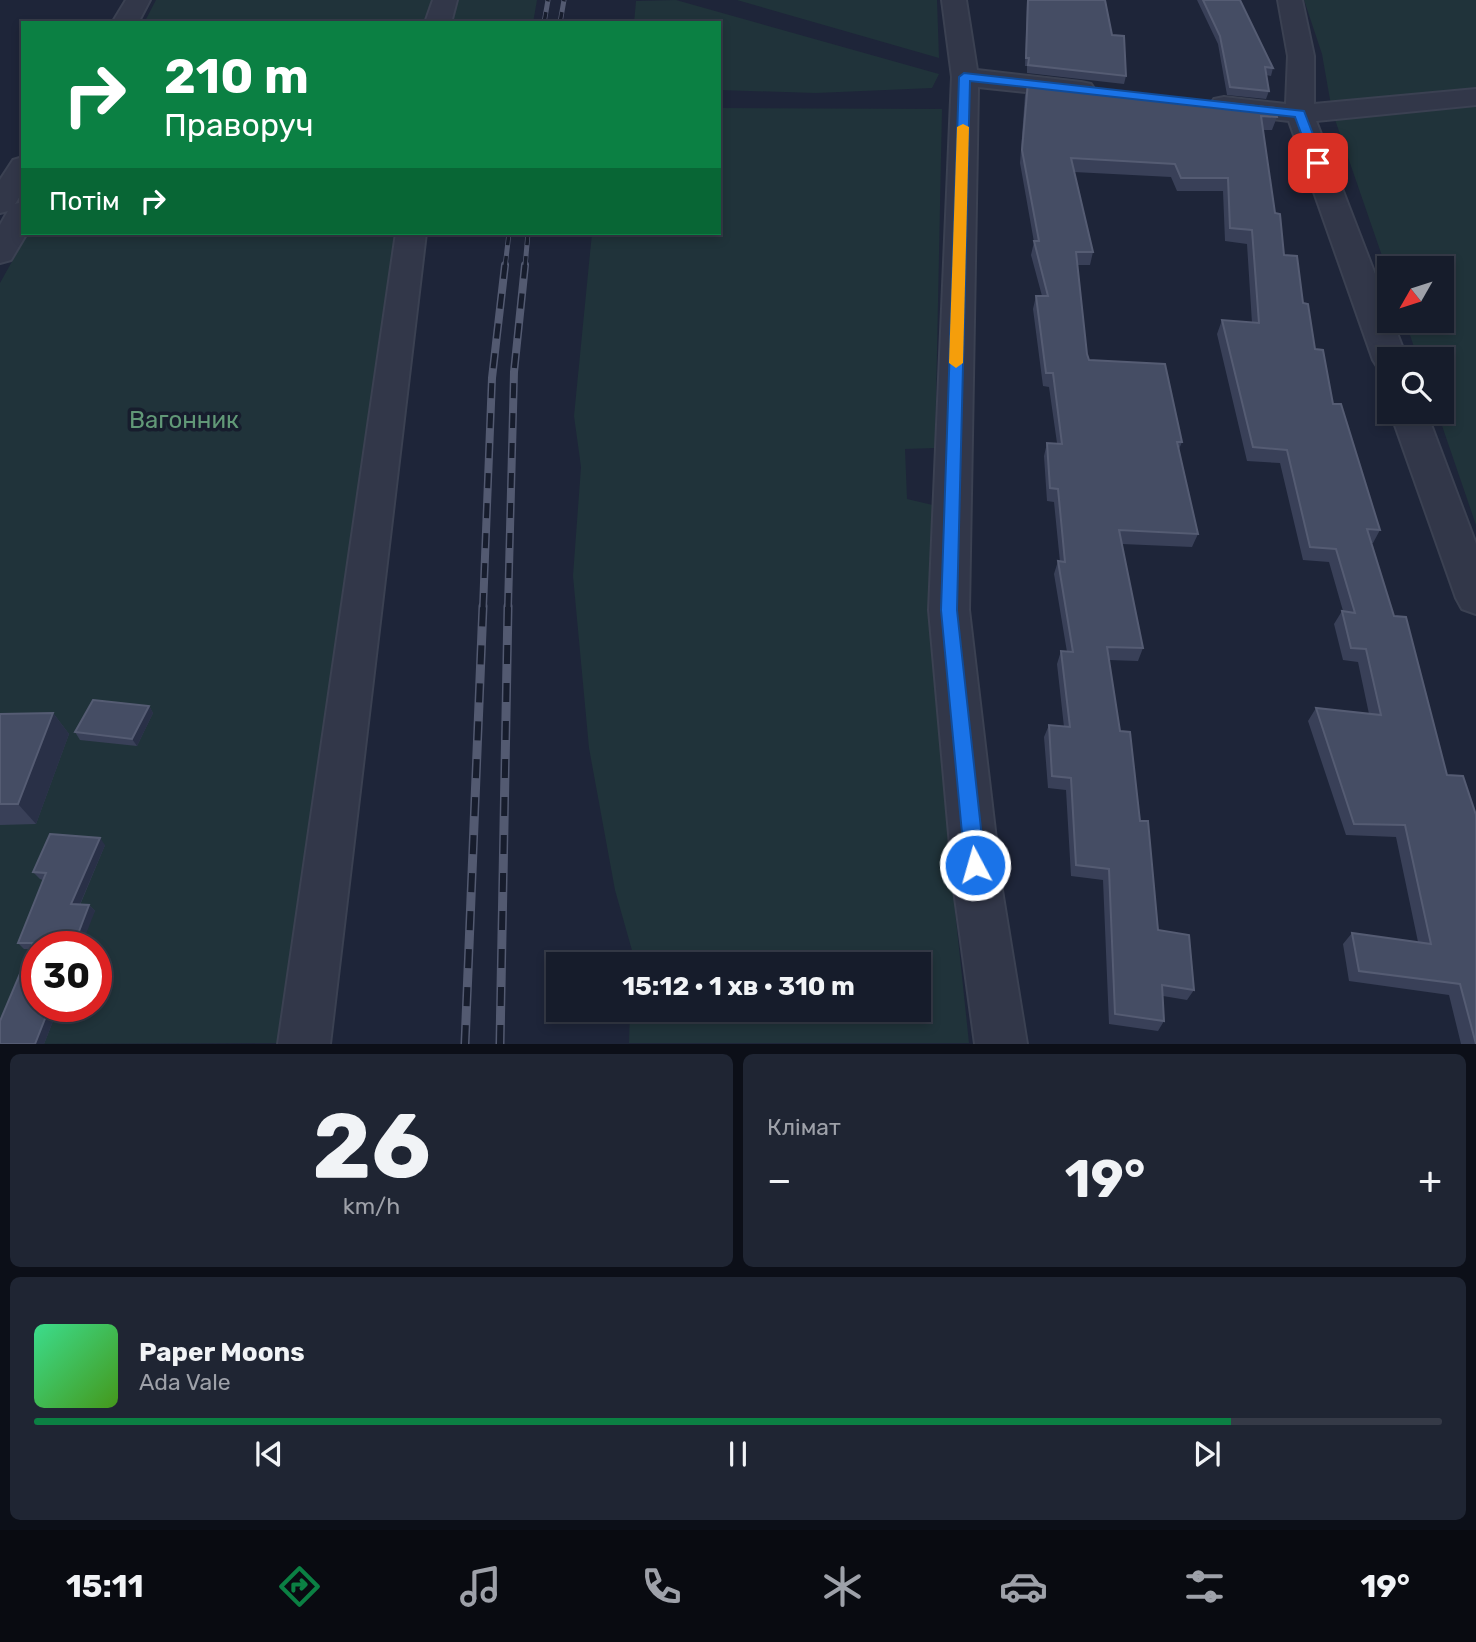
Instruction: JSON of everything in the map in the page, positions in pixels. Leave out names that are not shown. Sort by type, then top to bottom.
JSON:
[{"type":"street","points":[[101,21],[112,0]]},
{"type":"street","points":[[126,21],[138,0]]},
{"type":"street","points":[[439,21],[445,0]]},
{"type":"street","points":[[954,0],[964,77],[949,610],[978,890],[1001,1044]]},
{"type":"street","points":[[1290,0],[1301,56],[1300,114],[1385,347]]},
{"type":"street","points":[[964,77],[1112,93]]},
{"type":"street","points":[[1193,102],[1300,114],[1476,97]]},
{"type":"street","points":[[0,204],[21,169]]},
{"type":"street","points":[[0,253],[21,215]]},
{"type":"street","points":[[304,1044],[411,235]]},
{"type":"street","points":[[1413,424],[1476,598]]},
{"type":"green space","points":[[156,0],[432,0],[427,21],[145,21]]},
{"type":"green space","points":[[455,0],[537,0],[533,21],[452,21]]},
{"type":"green space","points":[[676,0],[939,74],[932,88],[816,93],[721,90],[721,21],[634,21],[636,1]]},
{"type":"green space","points":[[737,0],[937,0],[939,58]]},
{"type":"green space","points":[[1304,0],[1476,0],[1476,525],[1441,424],[1454,424],[1454,347],[1414,347],[1409,333],[1454,333],[1454,256],[1382,256],[1332,111],[1322,54]]},
{"type":"green space","points":[[721,108],[942,109],[935,448],[905,449],[907,499],[937,506],[955,910],[969,1043],[629,1043],[630,1022],[931,1022],[931,952],[632,952],[615,890],[589,748],[573,576],[581,467],[574,416],[592,235],[721,235]]},
{"type":"green space","name":"Вагонник","points":[[27,235],[399,235],[343,593],[287,1043],[0,1044],[0,283]]},
{"type":"building","points":[[1028,0],[1105,0],[1112,35],[1124,36],[1126,76],[1028,65]]},
{"type":"building","points":[[1203,0],[1240,0],[1273,68],[1265,67],[1269,91],[1230,87],[1220,36]]},
{"type":"building","points":[[1028,82],[1275,108],[1277,117],[1261,116],[1275,213],[1280,214],[1284,255],[1297,256],[1303,303],[1308,304],[1315,349],[1323,350],[1333,404],[1341,404],[1380,530],[1367,529],[1394,616],[1406,617],[1447,775],[1463,776],[1476,815],[1476,1044],[1460,984],[1359,971],[1352,933],[1431,944],[1405,825],[1354,824],[1316,708],[1381,715],[1366,649],[1351,648],[1342,611],[1355,613],[1336,549],[1310,547],[1287,450],[1253,447],[1222,320],[1259,323],[1252,230],[1230,228],[1228,178],[1181,178],[1175,164],[1071,158],[1093,252],[1076,252],[1089,360],[1165,364],[1182,442],[1177,442],[1198,534],[1119,530],[1143,648],[1107,647],[1120,731],[1130,732],[1140,821],[1148,821],[1158,930],[1189,935],[1194,990],[1162,985],[1164,1021],[1115,1014],[1109,869],[1076,865],[1071,778],[1052,776],[1049,725],[1070,727],[1061,651],[1073,652],[1058,561],[1065,562],[1058,489],[1050,488],[1047,443],[1062,444],[1053,373],[1046,373],[1036,296],[1048,296],[1034,241],[1039,241],[1022,150]]},
{"type":"building","points":[[93,700],[149,706],[132,739],[75,732]]},
{"type":"building","points":[[53,713],[18,804],[0,804],[0,714]]},
{"type":"building","points":[[50,834],[100,838],[71,904],[89,905],[79,931],[23,931],[46,873],[33,872]]},
{"type":"building","points":[[21,971],[21,1022],[44,1022],[35,1044],[0,1044],[0,1021]]},
{"type":"railway","points":[[544,21],[548,0]]},
{"type":"railway","points":[[560,21],[564,0]]},
{"type":"railway","points":[[505,267],[509,235]]},
{"type":"railway","points":[[525,267],[528,235]]},
{"type":"railway","points":[[483,608],[492,378],[505,265]]},
{"type":"railway","points":[[508,608],[514,372],[525,265]]},
{"type":"railway","points":[[465,1044],[483,606]]},
{"type":"railway","points":[[500,1044],[508,606]]},
{"type":"slow traffic","points":[[956,363],[963,127]]},
{"type":"route","points":[[975,865],[949,610],[964,77],[1300,114],[1318,163]]}]
